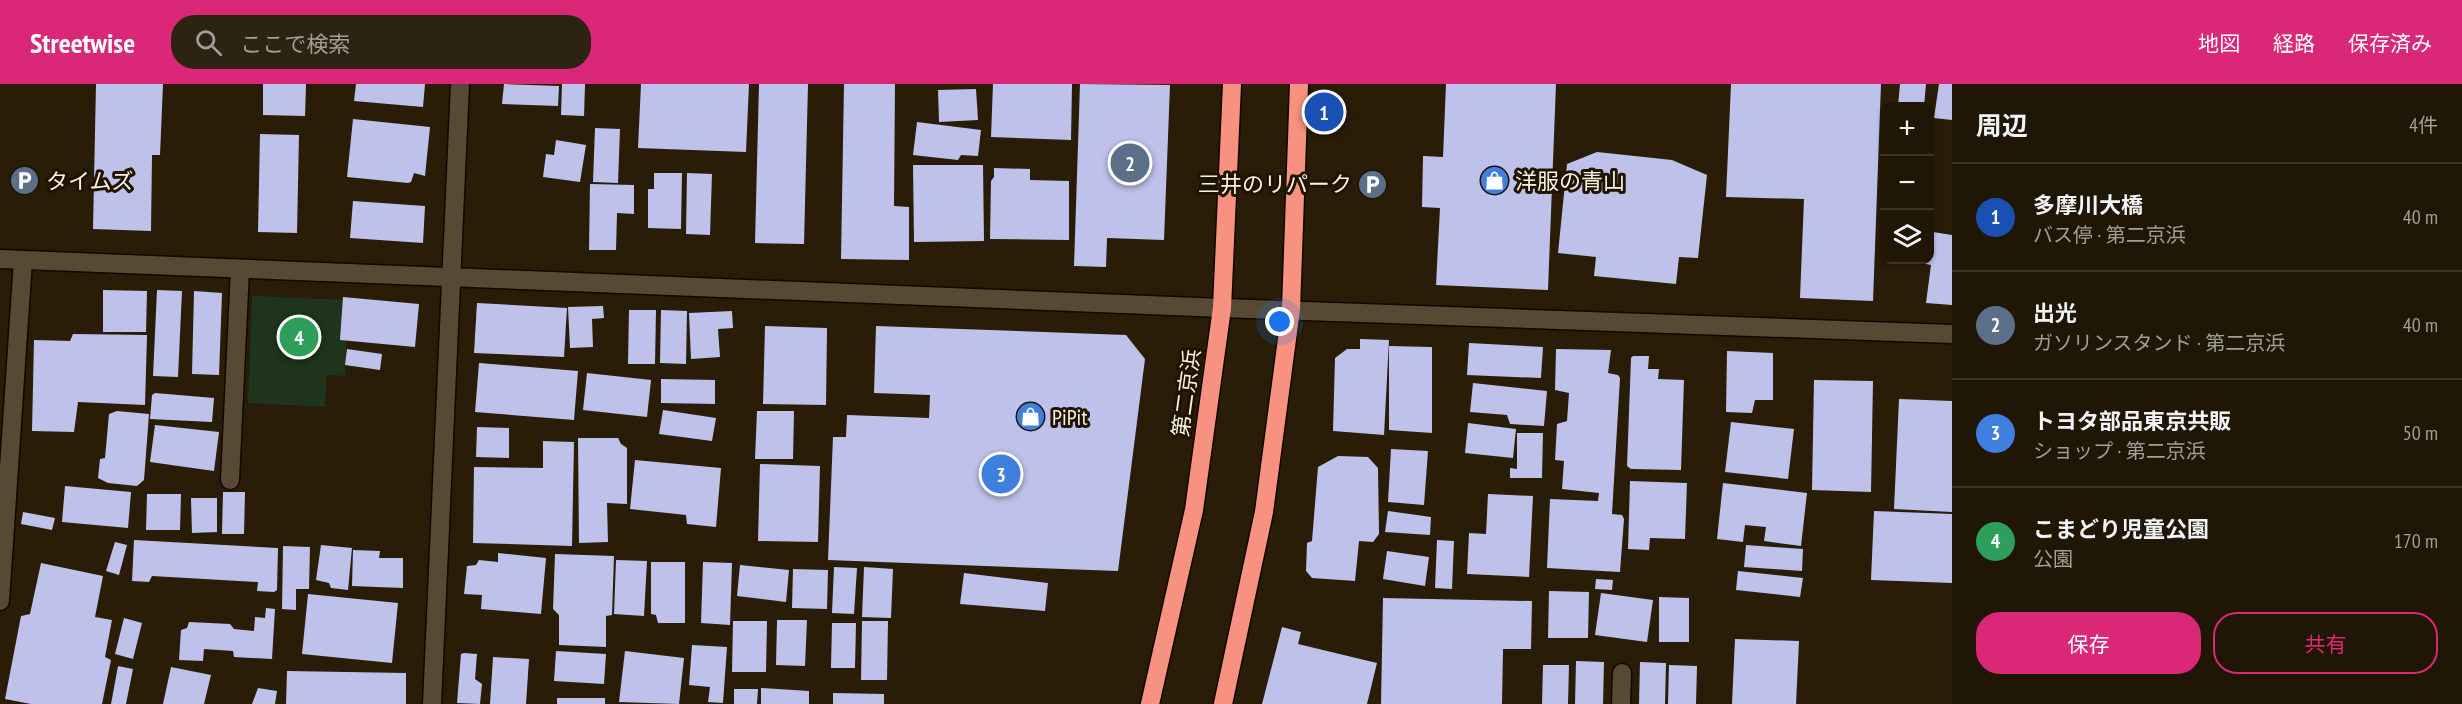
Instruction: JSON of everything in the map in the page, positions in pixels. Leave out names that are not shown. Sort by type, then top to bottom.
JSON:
[{"type":"highway","name":"第二京浜","points":[[1150,704],[1194,510],[1222,308],[1232,84]]},
{"type":"highway","points":[[1223,704],[1264,512],[1291,309],[1299,84]]},
{"type":"street","points":[[432,704],[460,84]]},
{"type":"street","points":[[0,259],[1222,308],[1952,334]]},
{"type":"street","points":[[0,601],[23,260]]},
{"type":"street","points":[[230,480],[240,269]]},
{"type":"street","points":[[1621,704],[1622,673]]},
{"type":"green space","points":[[252,296],[348,300],[345,376],[327,375],[325,407],[248,403]]},
{"type":"building","points":[[96,84],[163,84],[160,155],[152,155],[151,231],[93,229]]},
{"type":"building","points":[[263,84],[306,84],[305,116],[263,115]]},
{"type":"building","points":[[356,84],[425,84],[423,107],[354,101]]},
{"type":"building","points":[[504,84],[559,86],[558,106],[502,104]]},
{"type":"building","points":[[562,84],[585,84],[584,116],[561,115]]},
{"type":"building","points":[[641,84],[749,84],[746,152],[638,148]]},
{"type":"building","points":[[759,84],[808,84],[804,244],[755,243]]},
{"type":"building","points":[[844,84],[895,84],[894,206],[909,207],[909,260],[841,259]]},
{"type":"building","points":[[993,84],[1072,84],[1071,140],[991,137]]},
{"type":"building","points":[[1080,84],[1170,85],[1164,240],[1107,238],[1106,267],[1074,266]]},
{"type":"building","points":[[1446,84],[1556,84],[1548,290],[1436,285],[1440,208],[1422,207],[1423,156],[1443,157]]},
{"type":"building","points":[[1731,84],[1881,84],[1873,301],[1800,298],[1804,199],[1726,197]]},
{"type":"building","points":[[1900,84],[1926,84],[1924,102],[1898,102]]},
{"type":"building","points":[[1939,84],[1952,84],[1952,120],[1934,118]]},
{"type":"building","points":[[976,89],[978,120],[939,122],[938,90]]},
{"type":"building","points":[[353,119],[430,127],[425,176],[414,173],[411,182],[408,183],[347,177]]},
{"type":"building","points":[[917,122],[981,130],[978,156],[961,155],[958,160],[913,155]]},
{"type":"building","points":[[595,128],[620,129],[618,183],[593,182]]},
{"type":"building","points":[[260,134],[299,135],[297,233],[258,232]]},
{"type":"building","points":[[556,140],[586,145],[580,182],[543,177],[546,154],[554,155]]},
{"type":"building","points":[[1597,152],[1672,160],[1707,175],[1698,258],[1679,257],[1676,284],[1594,276],[1596,257],[1558,253],[1567,164]]},
{"type":"building","points":[[913,165],[983,165],[984,241],[914,242]]},
{"type":"building","points":[[994,168],[1030,169],[1030,180],[1069,181],[1069,240],[990,239],[991,181],[994,177]]},
{"type":"building","points":[[654,173],[682,173],[681,229],[648,228],[648,189],[654,189]]},
{"type":"building","points":[[687,173],[712,174],[710,235],[686,234]]},
{"type":"building","points":[[590,184],[634,185],[634,214],[617,213],[616,250],[589,250]]},
{"type":"building","points":[[353,201],[425,206],[423,243],[350,238]]},
{"type":"building","points":[[1934,232],[1952,235],[1952,305],[1926,303],[1931,265],[1926,264],[1934,264]]},
{"type":"building","points":[[103,290],[147,291],[146,332],[103,332]]},
{"type":"building","points":[[157,290],[182,291],[178,377],[153,376]]},
{"type":"building","points":[[194,291],[222,293],[219,375],[192,374]]},
{"type":"building","points":[[343,297],[419,304],[415,347],[340,340]]},
{"type":"building","points":[[477,303],[567,308],[564,357],[474,353]]},
{"type":"building","points":[[603,306],[604,318],[592,319],[593,347],[570,348],[568,307]]},
{"type":"building","points":[[629,310],[656,310],[655,364],[628,364]]},
{"type":"building","points":[[661,310],[687,311],[686,364],[660,363]]},
{"type":"building","points":[[732,311],[733,328],[718,329],[720,357],[691,359],[689,313]]},
{"type":"building","points":[[765,326],[827,328],[826,405],[763,404]]},
{"type":"building","points":[[876,326],[1126,335],[1145,359],[1118,571],[828,560],[833,437],[846,437],[847,415],[929,418],[930,395],[874,393]]},
{"type":"building","points":[[73,334],[147,335],[145,405],[78,402],[74,432],[32,431],[34,340],[70,341]]},
{"type":"building","points":[[1360,339],[1389,340],[1384,435],[1333,431],[1335,358],[1347,349],[1360,349]]},
{"type":"building","points":[[1469,343],[1543,347],[1541,378],[1467,375]]},
{"type":"building","points":[[1389,346],[1432,347],[1432,433],[1389,430]]},
{"type":"building","points":[[347,349],[382,354],[380,370],[345,365]]},
{"type":"building","points":[[1556,349],[1611,350],[1608,373],[1618,375],[1620,378],[1612,514],[1622,515],[1624,519],[1620,572],[1547,568],[1550,499],[1598,501],[1599,493],[1562,489],[1564,461],[1555,460],[1557,424],[1567,421],[1569,393],[1555,390]]},
{"type":"building","points":[[1727,351],[1773,353],[1773,400],[1755,400],[1752,413],[1726,412]]},
{"type":"building","points":[[1649,356],[1648,369],[1659,369],[1658,379],[1684,380],[1681,470],[1631,469],[1627,466],[1631,358]]},
{"type":"building","points":[[479,363],[578,371],[574,420],[475,412]]},
{"type":"building","points":[[587,373],[651,380],[647,417],[583,410]]},
{"type":"building","points":[[661,379],[715,380],[715,404],[661,403]]},
{"type":"building","points":[[1814,380],[1873,381],[1871,492],[1812,490]]},
{"type":"building","points":[[1473,383],[1547,391],[1544,426],[1510,424],[1507,415],[1470,412]]},
{"type":"building","points":[[155,393],[214,398],[212,422],[150,419],[152,395]]},
{"type":"building","points":[[1899,399],[1952,401],[1952,512],[1894,509]]},
{"type":"building","points":[[663,410],[716,418],[712,441],[659,434]]},
{"type":"building","points":[[117,411],[149,414],[144,480],[137,486],[108,483],[98,478],[100,459],[105,458],[109,414]]},
{"type":"building","points":[[757,411],[794,411],[793,459],[755,459]]},
{"type":"building","points":[[1731,422],[1794,429],[1788,479],[1725,472]]},
{"type":"building","points":[[1468,423],[1516,429],[1513,458],[1465,453]]},
{"type":"building","points":[[155,425],[219,432],[214,471],[150,462]]},
{"type":"building","points":[[477,427],[509,428],[509,458],[476,457]]},
{"type":"building","points":[[1517,433],[1543,433],[1542,478],[1510,478],[1510,468],[1517,469]]},
{"type":"building","points":[[578,438],[618,438],[627,448],[627,504],[607,503],[608,542],[579,543]]},
{"type":"building","points":[[543,441],[574,442],[572,546],[473,543],[474,467],[543,468]]},
{"type":"building","points":[[1391,449],[1428,451],[1424,505],[1388,502]]},
{"type":"building","points":[[1338,456],[1368,457],[1378,468],[1379,534],[1373,542],[1359,541],[1355,581],[1312,578],[1306,571],[1307,543],[1312,541],[1318,467]]},
{"type":"building","points":[[635,460],[721,468],[716,527],[687,524],[686,515],[630,509]]},
{"type":"building","points":[[760,464],[820,466],[818,542],[758,541]]},
{"type":"building","points":[[1630,481],[1687,483],[1685,539],[1650,538],[1649,550],[1628,549]]},
{"type":"building","points":[[1723,483],[1807,493],[1801,546],[1764,541],[1766,527],[1745,525],[1743,542],[1717,539]]},
{"type":"building","points":[[65,486],[131,492],[128,528],[62,522]]},
{"type":"building","points":[[223,492],[245,492],[244,534],[222,534]]},
{"type":"building","points":[[147,494],[181,494],[180,530],[146,530]]},
{"type":"building","points":[[1488,494],[1533,496],[1529,577],[1467,574],[1469,533],[1486,534]]},
{"type":"building","points":[[191,498],[217,498],[217,532],[192,533]]},
{"type":"building","points":[[1388,511],[1431,517],[1430,535],[1385,532]]},
{"type":"building","points":[[1874,511],[1952,514],[1952,583],[1871,580]]},
{"type":"building","points":[[23,512],[55,518],[52,530],[21,524]]},
{"type":"building","points":[[134,540],[278,548],[277,590],[274,592],[257,591],[258,582],[152,576],[149,582],[132,581]]},
{"type":"building","points":[[1437,540],[1454,541],[1452,589],[1435,588]]},
{"type":"building","points":[[115,542],[127,545],[119,575],[106,571]]},
{"type":"building","points":[[321,545],[352,548],[348,590],[331,588],[329,583],[316,580]]},
{"type":"building","points":[[1746,545],[1803,549],[1802,571],[1744,567]]},
{"type":"building","points":[[283,546],[310,547],[309,589],[296,589],[296,610],[282,609]]},
{"type":"building","points":[[353,550],[380,551],[379,558],[403,558],[403,588],[352,586]]},
{"type":"building","points":[[1387,551],[1429,557],[1425,586],[1383,579]]},
{"type":"building","points":[[498,553],[546,558],[541,614],[481,609],[482,595],[464,594],[467,566],[476,565],[479,560],[498,562]]},
{"type":"building","points":[[555,554],[614,556],[612,615],[606,616],[606,647],[559,645],[559,615],[553,609]]},
{"type":"building","points":[[616,560],[647,561],[644,616],[614,614]]},
{"type":"building","points":[[651,562],[685,562],[685,623],[658,623],[656,615],[651,614]]},
{"type":"building","points":[[703,562],[732,563],[730,625],[701,623]]},
{"type":"building","points":[[41,563],[103,576],[95,617],[112,620],[105,657],[111,660],[102,704],[31,704],[5,699],[21,616],[30,614]]},
{"type":"building","points":[[740,565],[789,570],[786,602],[737,596]]},
{"type":"building","points":[[834,567],[857,568],[854,614],[832,613]]},
{"type":"building","points":[[864,567],[893,569],[891,618],[862,617]]},
{"type":"building","points":[[793,569],[828,570],[827,609],[792,608]]},
{"type":"building","points":[[1738,571],[1803,578],[1800,597],[1736,590]]},
{"type":"building","points":[[964,573],[1048,583],[1045,611],[960,604]]},
{"type":"building","points":[[1596,579],[1613,580],[1612,590],[1595,589]]},
{"type":"building","points":[[1549,591],[1589,592],[1588,638],[1548,638]]},
{"type":"building","points":[[1601,593],[1653,600],[1647,642],[1595,635]]},
{"type":"building","points":[[308,594],[398,603],[392,663],[302,654]]},
{"type":"building","points":[[1659,597],[1689,598],[1689,642],[1659,642]]},
{"type":"building","points":[[1383,598],[1532,601],[1531,649],[1503,649],[1502,704],[1381,704]]},
{"type":"building","points":[[266,608],[275,609],[272,659],[234,657],[233,651],[204,649],[203,661],[179,660],[181,630],[187,628],[189,622],[230,624],[234,629],[254,631],[255,617],[265,618]]},
{"type":"building","points":[[124,618],[142,623],[133,659],[115,654]]},
{"type":"building","points":[[777,620],[807,620],[805,666],[776,665]]},
{"type":"building","points":[[733,621],[767,621],[766,672],[732,672]]},
{"type":"building","points":[[862,621],[888,621],[887,680],[861,680]]},
{"type":"building","points":[[832,623],[856,623],[855,668],[831,668]]},
{"type":"building","points":[[1282,627],[1301,632],[1298,644],[1377,663],[1367,704],[1262,704]]},
{"type":"building","points":[[1735,639],[1799,641],[1796,704],[1732,704]]},
{"type":"building","points":[[692,645],[727,647],[723,703],[708,702],[710,687],[689,685]]},
{"type":"building","points":[[556,651],[606,654],[604,684],[554,681]]},
{"type":"building","points":[[625,651],[684,658],[679,704],[619,702]]},
{"type":"building","points":[[461,654],[477,654],[475,679],[482,684],[480,704],[457,703]]},
{"type":"building","points":[[493,657],[529,659],[526,704],[490,704]]},
{"type":"building","points":[[1576,661],[1604,662],[1603,704],[1575,704]]},
{"type":"building","points":[[1640,662],[1666,663],[1665,704],[1639,704]]},
{"type":"building","points":[[1543,665],[1569,665],[1568,704],[1542,704]]},
{"type":"building","points":[[1669,665],[1697,666],[1696,704],[1668,704]]},
{"type":"building","points":[[118,666],[133,669],[126,704],[111,704]]},
{"type":"building","points":[[171,667],[211,675],[204,704],[163,704]]},
{"type":"building","points":[[287,671],[406,673],[406,704],[286,704]]},
{"type":"building","points":[[258,688],[277,691],[275,704],[252,704]]},
{"type":"building","points":[[761,688],[809,691],[809,704],[761,704]]},
{"type":"building","points":[[734,689],[758,689],[757,704],[734,704]]},
{"type":"building","points":[[833,693],[884,694],[884,704],[833,704]]},
{"type":"building","points":[[557,698],[605,698],[605,704],[557,704]]},
{"type":"place","name":"多摩川大橋","points":[[1324,112]]},
{"type":"place","name":"出光","points":[[1130,163]]},
{"type":"place","name":"タイムズ","points":[[25,181]]},
{"type":"place","name":"洋服の青山","points":[[1494,181]]},
{"type":"place","name":"三井のリパーク","points":[[1373,184]]},
{"type":"place","name":"こまどり児童公園","points":[[299,337]]},
{"type":"place","name":"PiPit","points":[[1031,417]]},
{"type":"place","name":"トヨタ部品東京共販","points":[[1001,474]]}]
